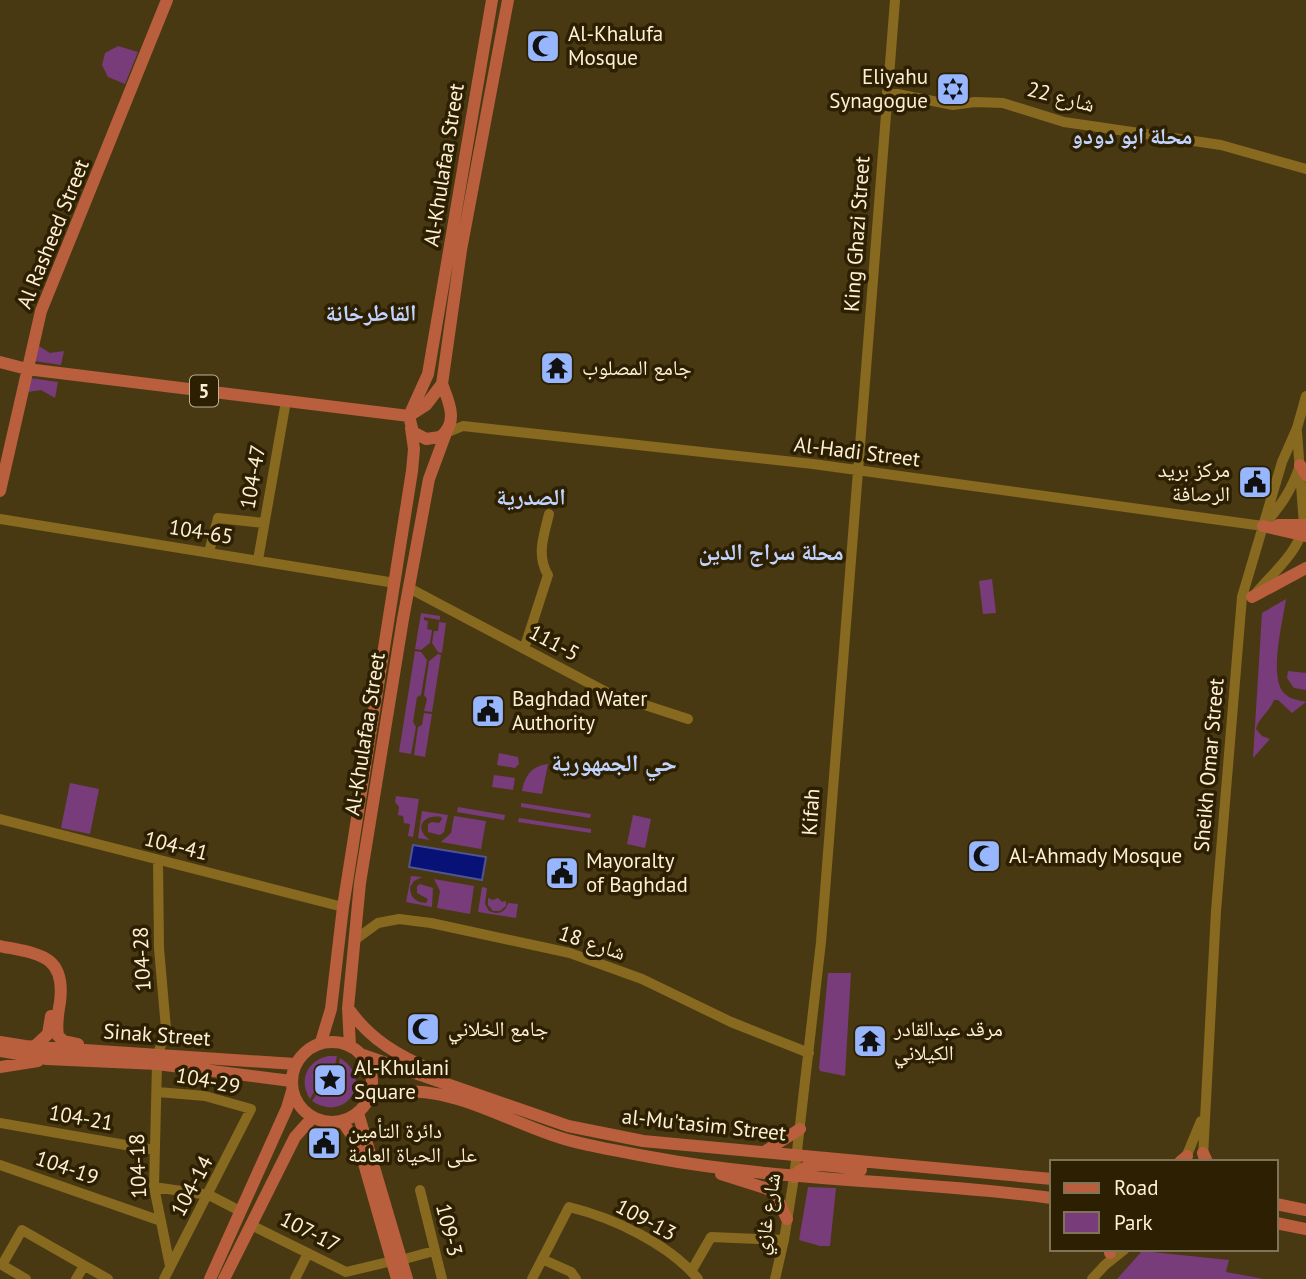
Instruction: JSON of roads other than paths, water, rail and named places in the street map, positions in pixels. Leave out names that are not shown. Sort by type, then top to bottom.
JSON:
[{"type":"main road","name":"Al Rasheed Street","points":[[0,491],[41,311],[167,0]]},
{"type":"main road","name":"Al-Khulafaa Street","points":[[321,1042],[331,1009],[343,907],[412,471],[414,449],[410,422],[428,374],[492,0]]},
{"type":"main road","name":"Al-Khulafaa Street","points":[[350,1046],[348,1008],[360,883],[429,479],[451,422],[451,412],[442,384],[461,250],[508,0]]},
{"type":"main road","name":"5","points":[[0,362],[27,369],[286,401],[410,422]]},
{"type":"main road","points":[[442,384],[410,422],[417,435],[426,439],[438,439],[446,433]]},
{"type":"main road","points":[[1263,526],[1304,530]]},
{"type":"main road","points":[[1252,597],[1306,568]]},
{"type":"main road","points":[[0,946],[35,953],[55,965],[61,981],[57,1030],[60,1039],[70,1043],[110,1047],[119,1052]]},
{"type":"main road","points":[[0,954],[38,960],[47,965],[52,973],[54,982],[49,1030],[45,1038],[34,1047]]},
{"type":"main road","points":[[348,1008],[368,1033],[391,1051],[505,1103]]},
{"type":"main road","points":[[210,1279],[287,1108],[295,1064],[302,1054],[321,1042],[336,1041],[350,1046],[363,1055],[370,1069],[372,1085],[368,1100],[358,1113],[342,1121],[327,1122],[312,1118],[303,1111],[292,1086]]},
{"type":"main road","points":[[0,1042],[16,1049]]},
{"type":"main road","name":"Sinak Street","points":[[16,1049],[34,1047],[119,1052],[292,1086]]},
{"type":"main road","points":[[0,1051],[16,1049]]},
{"type":"main road","name":"Sinak Street","points":[[16,1049],[47,1059],[158,1059],[295,1064]]},
{"type":"main road","name":"al-Mu'tasim Street","points":[[363,1055],[568,1126],[643,1141],[1050,1179]]},
{"type":"main road","points":[[0,1067],[47,1059]]},
{"type":"main road","name":"al-Mu'tasim Street","points":[[368,1100],[401,1090],[449,1097],[559,1138],[601,1149],[690,1165],[794,1177],[991,1190],[1050,1198]]},
{"type":"main road","points":[[358,1113],[397,1261],[397,1279]]},
{"type":"main road","points":[[224,1279],[295,1138],[312,1118]]},
{"type":"main road","points":[[342,1121],[359,1146],[397,1261],[407,1279]]},
{"type":"main road","points":[[764,1152],[800,1129]]},
{"type":"main road","points":[[690,1165],[768,1189],[777,1198],[787,1220]]},
{"type":"main road","points":[[794,1177],[802,1168],[813,1166],[921,1175],[966,1173]]},
{"type":"main road","points":[[991,1190],[1050,1191]]},
{"type":"main road","points":[[1278,1206],[1304,1210]]},
{"type":"main road","points":[[1278,1223],[1306,1228]]},
{"type":"street","name":"King Ghazi Street","points":[[858,472],[895,0]]},
{"type":"street","name":"شارع 22","points":[[887,92],[953,105],[975,102],[1003,103],[1064,121],[1221,145],[1306,169]]},
{"type":"street","name":"Sheikh Omar Street","points":[[1204,1159],[1204,1114],[1216,911],[1240,609],[1282,462],[1297,428],[1306,396]]},
{"type":"street","name":"104-47","points":[[258,560],[286,401]]},
{"type":"street","name":"Al-Hadi Street","points":[[446,433],[460,426],[476,427],[814,464],[1263,526]]},
{"type":"street","name":"Sheikh Omar Street","points":[[1297,428],[1303,470],[1304,530]]},
{"type":"street","points":[[1263,526],[1284,501],[1303,470]]},
{"type":"street","name":"Kifah","points":[[796,1155],[821,942],[858,472]]},
{"type":"street","points":[[524,649],[548,575],[540,555],[549,514]]},
{"type":"street","points":[[209,552],[218,518],[264,523]]},
{"type":"street","name":"104-65","points":[[0,519],[395,583]]},
{"type":"street","points":[[1240,609],[1293,549],[1304,530]]},
{"type":"street","name":"111-5","points":[[409,588],[608,693],[688,719]]},
{"type":"street","name":"104-41","points":[[0,819],[343,907]]},
{"type":"street","name":"104-28","points":[[158,861],[159,956],[166,1029],[158,1059]]},
{"type":"street","name":"شارع 18","points":[[356,939],[379,923],[399,919],[432,923],[570,953],[642,979],[731,1022],[809,1053]]},
{"type":"street","name":"104-18","points":[[158,1059],[154,1187],[170,1266]]},
{"type":"street","name":"104-29","points":[[158,1092],[205,1096],[251,1109]]},
{"type":"street","name":"104-14","points":[[164,1279],[251,1109]]},
{"type":"street","name":"Sheikh Omar Street","points":[[1184,1160],[1204,1114]]},
{"type":"street","name":"104-21","points":[[0,1123],[154,1150]]},
{"type":"street","name":"شارع غازي","points":[[775,1279],[784,1240],[796,1155]]},
{"type":"street","name":"104-19","points":[[0,1165],[161,1221]]},
{"type":"street","points":[[154,1187],[209,1195],[240,1211]]},
{"type":"street","name":"109-3","points":[[420,1190],[442,1279]]},
{"type":"street","name":"109-13","points":[[542,1259],[567,1208],[572,1207],[621,1224],[687,1265],[695,1275]]},
{"type":"street","name":"107-17","points":[[251,1225],[308,1253],[345,1276],[434,1251]]},
{"type":"street","points":[[26,1279],[2,1265],[22,1230],[108,1279]]},
{"type":"street","points":[[695,1275],[711,1237],[784,1240]]},
{"type":"street","points":[[295,1279],[308,1253]]},
{"type":"street","points":[[1092,1279],[1110,1254]]},
{"type":"street","points":[[532,1279],[542,1259],[571,1272],[576,1279]]},
{"type":"street","points":[[76,1279],[84,1266]]},
{"type":"place","name":"Al-Khalufa Mosque","points":[[543,46]]},
{"type":"place","name":"Eliyahu Synagogue","points":[[953,89]]},
{"type":"place","name":"جامع المصلوب","points":[[557,368]]},
{"type":"place","name":"مركز بريد الرصافة","points":[[1255,482]]},
{"type":"place","name":"Baghdad Water Authority","points":[[488,711]]},
{"type":"place","name":"Al-Ahmady Mosque","points":[[984,856]]},
{"type":"place","name":"Mayoralty of Baghdad","points":[[562,873]]},
{"type":"place","name":"جامع الخلاني","points":[[423,1029]]},
{"type":"place","name":"مرقد عبدالقادر الكيلاني","points":[[870,1041]]},
{"type":"place","name":"Al-Khulani Square","points":[[330,1080]]},
{"type":"place","name":"دائرة التأمين على الحياة العامة","points":[[324,1143]]},
{"type":"district","name":"محلة ابو دودو","points":[[1132,136]]},
{"type":"district","name":"القاطرخانة","points":[[371,313]]},
{"type":"district","name":"الصدرية","points":[[531,497]]},
{"type":"district","name":"محلة سراج الدين","points":[[771,552]]},
{"type":"district","name":"حي الجمهورية","points":[[614,763]]}]
